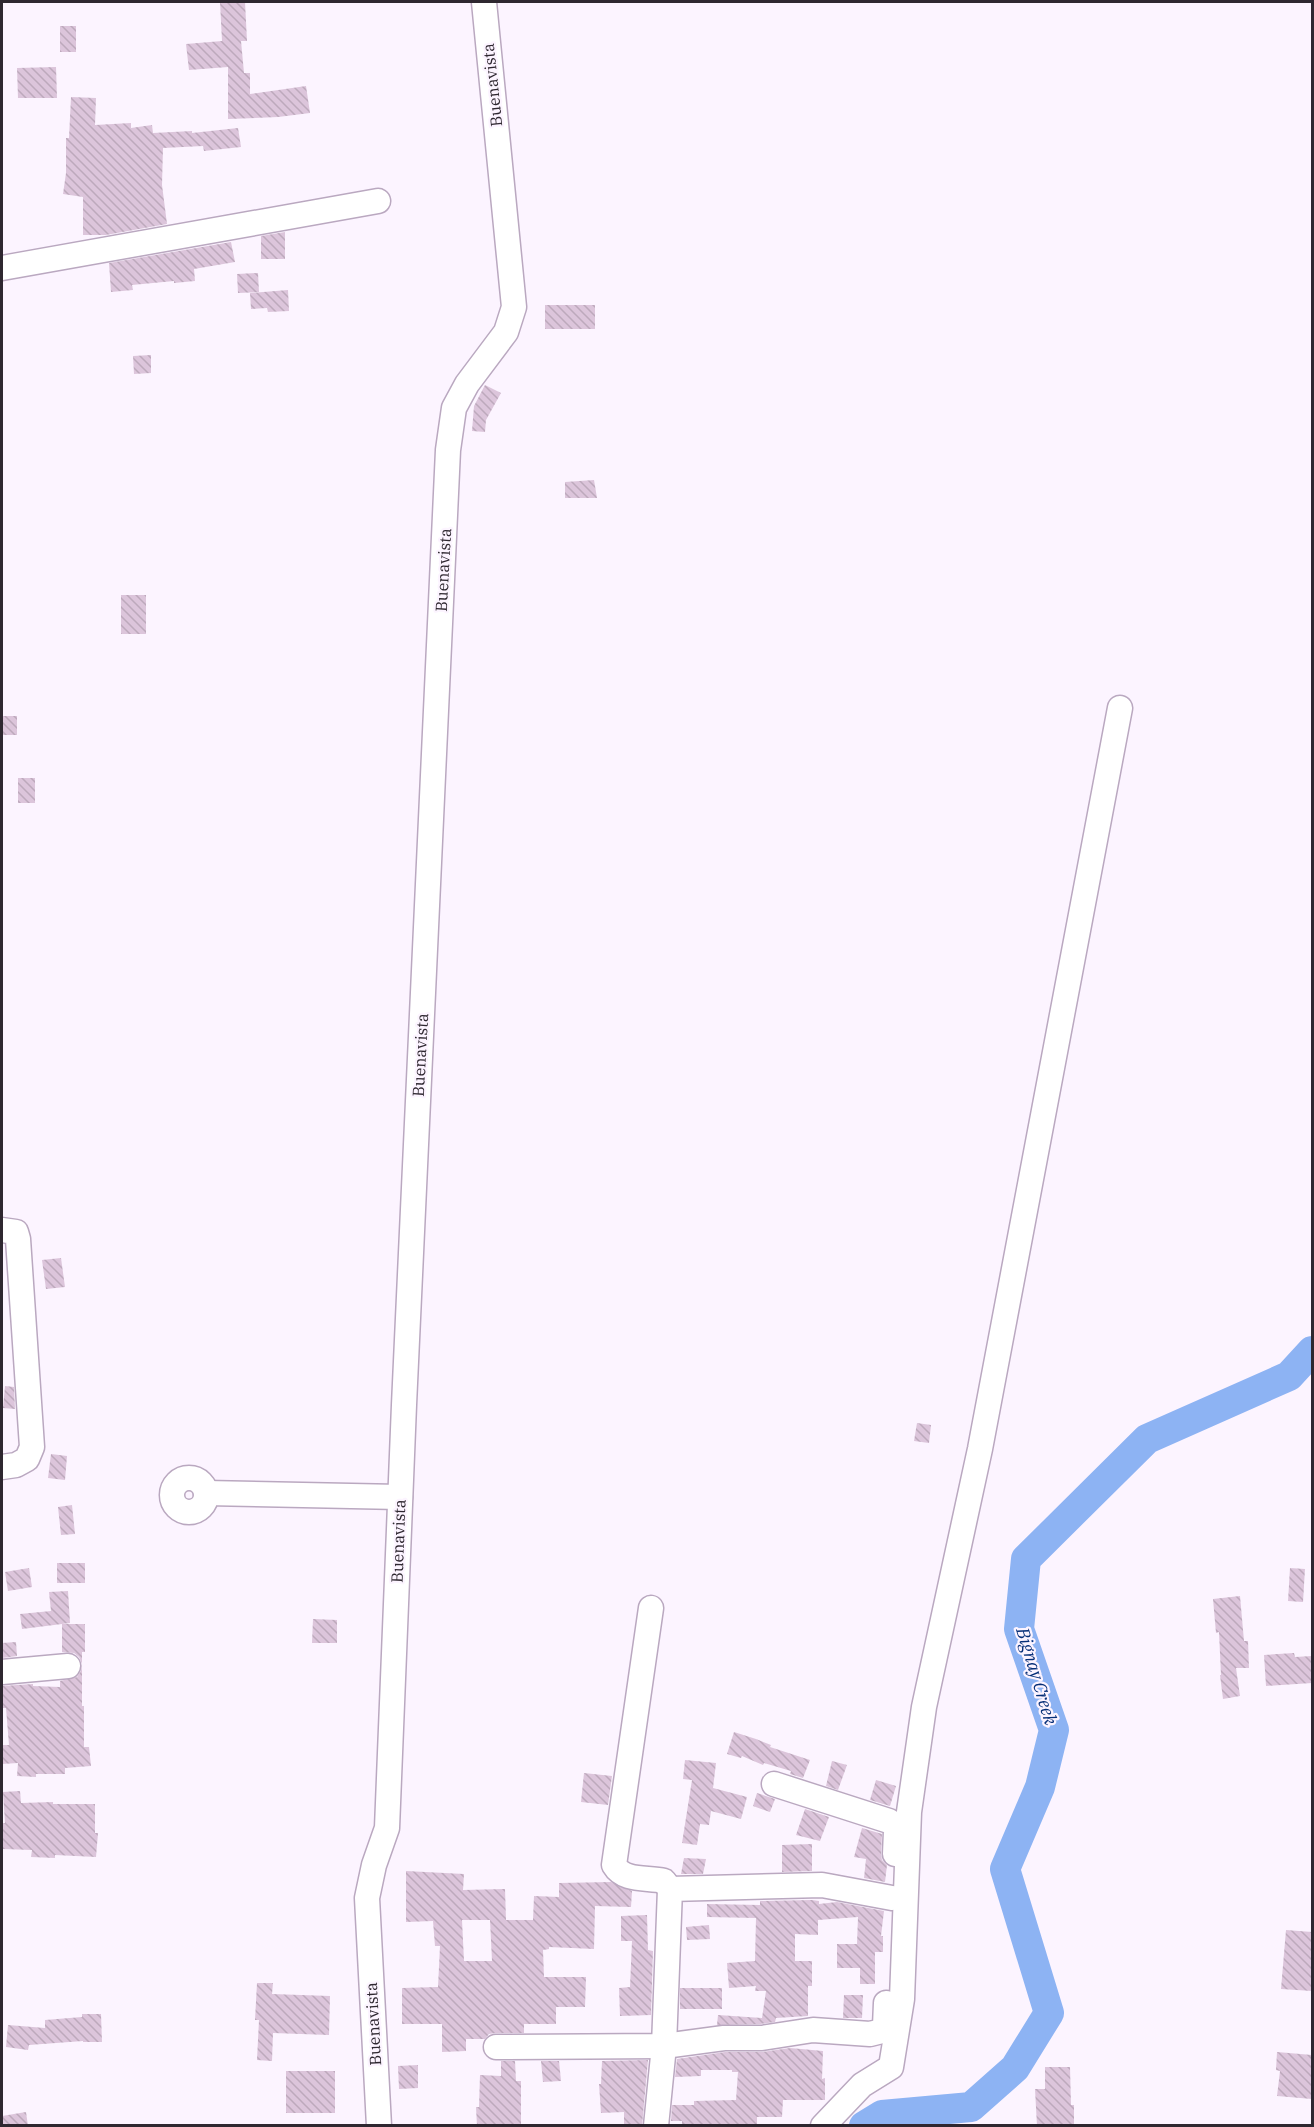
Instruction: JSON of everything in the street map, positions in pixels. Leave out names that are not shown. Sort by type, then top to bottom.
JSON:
[{"type":"street","name":"Buenavista","points":[[379,2126],[367,1898],[374,1865],[387,1828],[448,450],[454,408],[467,384],[506,332],[514,307],[484,2]]},
{"type":"street","points":[[2,268],[378,201]]},
{"type":"street","points":[[823,2126],[862,2085],[891,2067],[902,1999],[909,1812],[924,1707],[980,1449],[1120,708]]},
{"type":"street","points":[[2,1230],[16,1232],[18,1239],[32,1447],[27,1459],[16,1465],[2,1467]]},
{"type":"street","points":[[206,1493],[400,1497]]},
{"type":"street","points":[[651,1608],[614,1864],[626,1876],[664,1881],[670,1889],[664,2046],[656,2126]]},
{"type":"street","points":[[2,1672],[68,1666]]},
{"type":"street","points":[[495,2048],[664,2046],[724,2038],[762,2038],[813,2030],[870,2034],[882,2031],[885,2026],[896,1831],[894,1824],[774,1784]]},
{"type":"street","points":[[670,1889],[822,1885],[892,1898]]},
{"type":"building","points":[[220,2],[245,2],[247,41],[241,41],[244,73],[250,73],[250,94],[306,86],[310,113],[228,119],[228,67],[189,70],[186,44],[222,41]]},
{"type":"building","points":[[60,26],[76,26],[76,52],[60,52]]},
{"type":"building","points":[[56,67],[57,98],[18,98],[17,68]]},
{"type":"building","points":[[71,97],[96,98],[95,125],[131,123],[131,128],[152,125],[153,133],[192,131],[192,133],[238,128],[241,147],[204,151],[203,146],[163,148],[162,185],[167,224],[106,235],[83,235],[83,197],[63,194]]},
{"type":"building","points":[[285,232],[285,259],[261,259],[261,236]]},
{"type":"building","points":[[231,242],[235,262],[194,269],[195,281],[132,285],[133,290],[111,292],[109,263]]},
{"type":"building","points":[[258,273],[259,292],[238,293],[237,274]]},
{"type":"building","points":[[288,290],[289,311],[268,312],[267,308],[251,309],[250,293]]},
{"type":"building","points":[[545,305],[595,305],[595,329],[545,329]]},
{"type":"building","points":[[151,355],[151,373],[134,374],[133,356]]},
{"type":"building","points":[[485,385],[501,393],[486,420],[485,432],[472,431],[474,406]]},
{"type":"building","points":[[594,480],[597,498],[565,498],[565,482]]},
{"type":"building","points":[[121,595],[146,595],[146,634],[121,634]]},
{"type":"building","points":[[2,716],[17,716],[17,735],[2,735]]},
{"type":"building","points":[[18,778],[35,778],[35,803],[18,803]]},
{"type":"building","points":[[61,1258],[65,1287],[46,1289],[42,1260]]},
{"type":"building","points":[[5,1386],[14,1387],[15,1409],[3,1408]]},
{"type":"building","points":[[917,1423],[931,1425],[929,1443],[914,1441]]},
{"type":"building","points":[[51,1454],[67,1456],[65,1480],[48,1478]]},
{"type":"building","points":[[72,1505],[75,1534],[61,1535],[58,1507]]},
{"type":"building","points":[[57,1563],[85,1563],[85,1583],[57,1583]]},
{"type":"building","points":[[29,1568],[32,1587],[8,1591],[5,1572]]},
{"type":"building","points":[[1290,1568],[1305,1569],[1303,1602],[1288,1601]]},
{"type":"building","points":[[68,1591],[70,1623],[22,1629],[20,1614],[51,1611],[49,1592]]},
{"type":"building","points":[[1240,1596],[1244,1641],[1248,1641],[1249,1668],[1236,1668],[1240,1696],[1223,1699],[1219,1632],[1216,1633],[1213,1599]]},
{"type":"building","points":[[313,1619],[337,1620],[337,1643],[312,1643]]},
{"type":"building","points":[[62,1624],[85,1624],[85,1652],[82,1652],[82,1664],[74,1653],[62,1652]]},
{"type":"building","points":[[16,1642],[17,1656],[2,1658],[2,1643]]},
{"type":"building","points":[[1294,1653],[1295,1657],[1312,1656],[1312,1683],[1266,1686],[1264,1655]]},
{"type":"building","points":[[82,1664],[84,1747],[89,1747],[91,1766],[65,1768],[65,1774],[17,1776],[18,1763],[2,1764],[2,1745],[9,1745],[6,1708],[2,1708],[2,1686],[33,1684],[33,1686],[60,1687],[60,1681],[77,1677]]},
{"type":"building","points":[[734,1732],[810,1760],[803,1778],[790,1774],[791,1771],[764,1763],[763,1765],[742,1756],[741,1758],[727,1754]]},
{"type":"building","points":[[685,1760],[716,1763],[713,1788],[747,1797],[741,1819],[711,1811],[709,1825],[700,1824],[697,1845],[682,1843],[692,1780],[683,1779]]},
{"type":"building","points":[[832,1761],[847,1765],[838,1790],[826,1786]]},
{"type":"building","points":[[584,1773],[612,1776],[608,1805],[581,1802]]},
{"type":"building","points":[[876,1780],[896,1786],[890,1806],[870,1800]]},
{"type":"building","points":[[20,1791],[21,1803],[95,1804],[95,1833],[98,1833],[96,1857],[55,1855],[55,1858],[31,1857],[32,1850],[2,1849],[2,1823],[5,1823],[3,1792]]},
{"type":"building","points":[[757,1793],[775,1799],[770,1812],[753,1806]]},
{"type":"building","points":[[805,1809],[829,1817],[820,1841],[796,1835]]},
{"type":"building","points":[[862,1828],[882,1834],[881,1854],[882,1860],[887,1865],[885,1882],[864,1878],[866,1859],[854,1857]]},
{"type":"building","points":[[812,1844],[812,1871],[782,1872],[782,1845]]},
{"type":"building","points":[[684,1858],[706,1859],[703,1874],[681,1874]]},
{"type":"building","points":[[406,1871],[464,1874],[463,1890],[505,1889],[506,1920],[533,1920],[534,1896],[559,1897],[559,1883],[611,1882],[632,1891],[631,1907],[595,1906],[594,1949],[549,1947],[543,1950],[544,1977],[586,1977],[585,2007],[556,2007],[556,2024],[524,2024],[524,2033],[496,2033],[489,2034],[485,2039],[466,2039],[466,2051],[442,2052],[442,2024],[402,2024],[402,1988],[438,1987],[440,1946],[435,1946],[433,1921],[406,1922]],"holes":[[[462,1920],[490,1920],[492,1961],[464,1961]]]},
{"type":"building","points":[[760,1901],[819,1901],[819,1904],[837,1902],[884,1911],[881,1936],[883,1936],[883,1952],[875,1952],[875,1984],[860,1984],[860,1968],[837,1968],[837,1944],[857,1944],[858,1917],[818,1920],[818,1935],[795,1934],[795,1961],[812,1961],[812,1986],[808,1986],[808,2016],[776,2018],[775,2022],[761,2024],[717,2025],[718,2015],[762,2018],[766,1991],[755,1991],[756,1986],[729,1988],[727,1963],[755,1961],[756,1918],[707,1917],[707,1904],[760,1905]]},
{"type":"building","points":[[647,1915],[648,1950],[653,1951],[651,2015],[620,2016],[619,1988],[630,1987],[632,1941],[621,1941],[621,1916]]},
{"type":"building","points":[[709,1925],[710,1939],[687,1940],[686,1927]]},
{"type":"building","points":[[1286,1930],[1312,1932],[1312,1991],[1281,1989]]},
{"type":"building","points":[[257,1983],[273,1983],[272,1994],[330,1996],[329,2035],[273,2033],[272,2061],[257,2060],[259,2020],[255,2020]]},
{"type":"building","points":[[680,1988],[722,1988],[722,2009],[680,2009]]},
{"type":"building","points":[[844,1995],[863,1995],[862,2018],[843,2018]]},
{"type":"building","points":[[82,2014],[101,2014],[102,2042],[29,2045],[28,2050],[6,2047],[8,2025],[45,2028],[45,2020],[82,2017]]},
{"type":"building","points":[[790,2048],[823,2051],[822,2079],[825,2078],[825,2100],[783,2100],[782,2117],[757,2117],[757,2126],[682,2126],[682,2121],[671,2121],[672,2105],[694,2105],[694,2101],[736,2100],[738,2072],[701,2070],[701,2076],[675,2077],[677,2059],[725,2052],[762,2052]]},
{"type":"building","points":[[1277,2052],[1312,2055],[1312,2099],[1277,2096],[1280,2071],[1276,2070]]},
{"type":"building","points":[[648,2060],[642,2126],[624,2126],[624,2112],[601,2113],[599,2084],[601,2084],[602,2061]]},
{"type":"building","points":[[501,2061],[515,2061],[516,2081],[521,2081],[521,2126],[477,2126],[476,2107],[479,2107],[480,2075],[501,2076]]},
{"type":"building","points":[[541,2061],[559,2061],[561,2081],[543,2082]]},
{"type":"building","points":[[418,2065],[418,2088],[399,2089],[398,2066]]},
{"type":"building","points":[[1045,2067],[1070,2067],[1074,2126],[1037,2126],[1035,2089],[1045,2089]]},
{"type":"building","points":[[286,2071],[335,2071],[335,2113],[286,2113]]},
{"type":"building","points":[[26,2112],[28,2126],[2,2126],[2,2116]]},
{"type":"waterway","name":"Bignay Creek","points":[[864,2126],[882,2115],[971,2107],[1015,2068],[1049,2013],[1005,1869],[1040,1787],[1054,1730],[1019,1629],[1026,1559],[1147,1439],[1289,1376],[1312,1351]]}]
